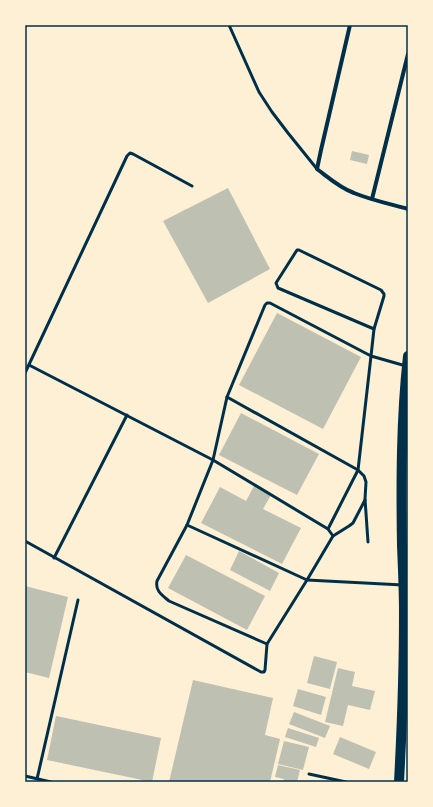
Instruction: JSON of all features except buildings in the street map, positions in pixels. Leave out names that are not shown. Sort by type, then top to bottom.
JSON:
[{"type":"main road","points":[[398,782],[402,726],[404,612],[406,585],[402,498],[407,361]]},
{"type":"street","points":[[350,25],[318,169],[338,185],[353,193],[408,209]]},
{"type":"street","points":[[372,199],[408,54]]},
{"type":"lane","points":[[229,25],[259,92],[284,128],[318,169]]},
{"type":"lane","points":[[25,373],[127,156],[130,153],[133,154],[192,186]]},
{"type":"lane","points":[[328,529],[358,470],[374,329],[384,296],[381,290],[297,250],[276,283],[278,288],[374,329]]},
{"type":"lane","points":[[267,644],[169,601],[157,590],[156,586],[157,581],[187,525],[213,460],[227,397],[265,305],[270,303],[371,356],[407,361]]},
{"type":"lane","points":[[29,365],[213,460],[328,529],[333,536]]},
{"type":"lane","points":[[227,397],[358,470],[364,476],[366,482],[365,500],[368,542]]},
{"type":"lane","points":[[54,558],[127,415]]},
{"type":"lane","points":[[25,541],[261,672],[265,671],[267,644],[333,536],[353,523],[365,500]]},
{"type":"lane","points":[[187,525],[307,580],[406,585]]},
{"type":"lane","points":[[37,779],[78,600]]},
{"type":"lane","points":[[309,774],[346,782]]},
{"type":"lane","points":[[25,776],[51,782]]}]
